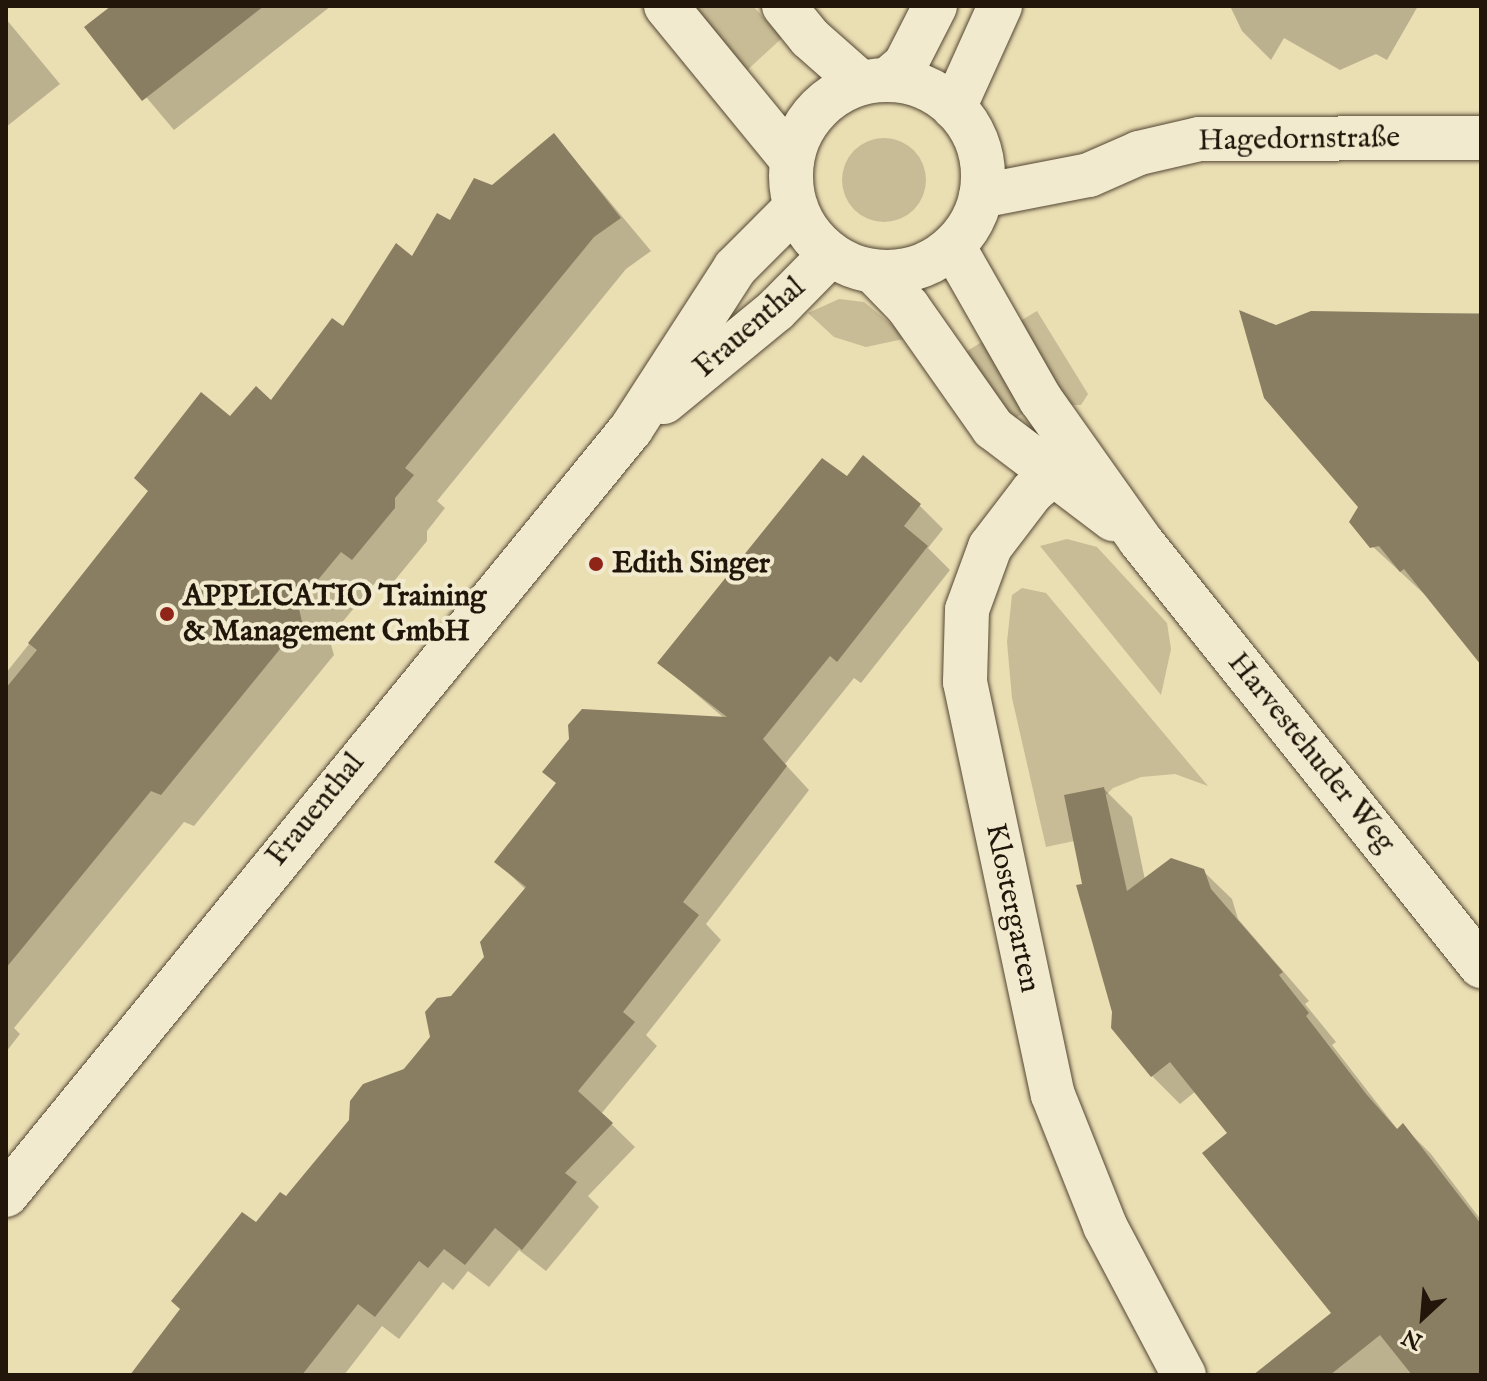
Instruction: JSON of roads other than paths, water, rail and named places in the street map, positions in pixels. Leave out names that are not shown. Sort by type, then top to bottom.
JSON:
[{"type":"street","points":[[666,6],[792,160]]},
{"type":"street","name":"Harvestehuder Weg","points":[[784,6],[810,38],[874,82],[924,87],[954,108],[978,144],[981,196],[971,224],[953,246],[917,268],[874,272]]},
{"type":"street","points":[[874,82],[905,65],[935,6]]},
{"type":"street","points":[[954,108],[1000,6]]},
{"type":"street","name":"Harvestehuder Weg","points":[[874,82],[818,109],[802,130],[792,160],[796,207],[809,233],[830,255],[874,272],[908,307],[973,407],[1064,464],[1140,540],[1481,966]]},
{"type":"street","name":"Hagedornstraße","points":[[981,196],[1089,175],[1139,153],[1199,139],[1481,138]]},
{"type":"street","name":"Frauenthal","points":[[6,1195],[631,429],[735,268],[796,207]]},
{"type":"street","name":"Harvestehuder Weg","points":[[953,246],[1004,338],[1064,464]]},
{"type":"street","name":"Frauenthal","points":[[631,429],[776,310],[830,255]]},
{"type":"street","name":"Klostergarten","points":[[1064,464],[1006,523],[977,578],[965,633],[965,682],[1053,1095],[1105,1226],[1184,1375]]},
{"type":"place","name":"Edith Singer","points":[[596,564]]},
{"type":"place","name":"APPLICATIO Training & Management GmbH","points":[[167,614]]}]
